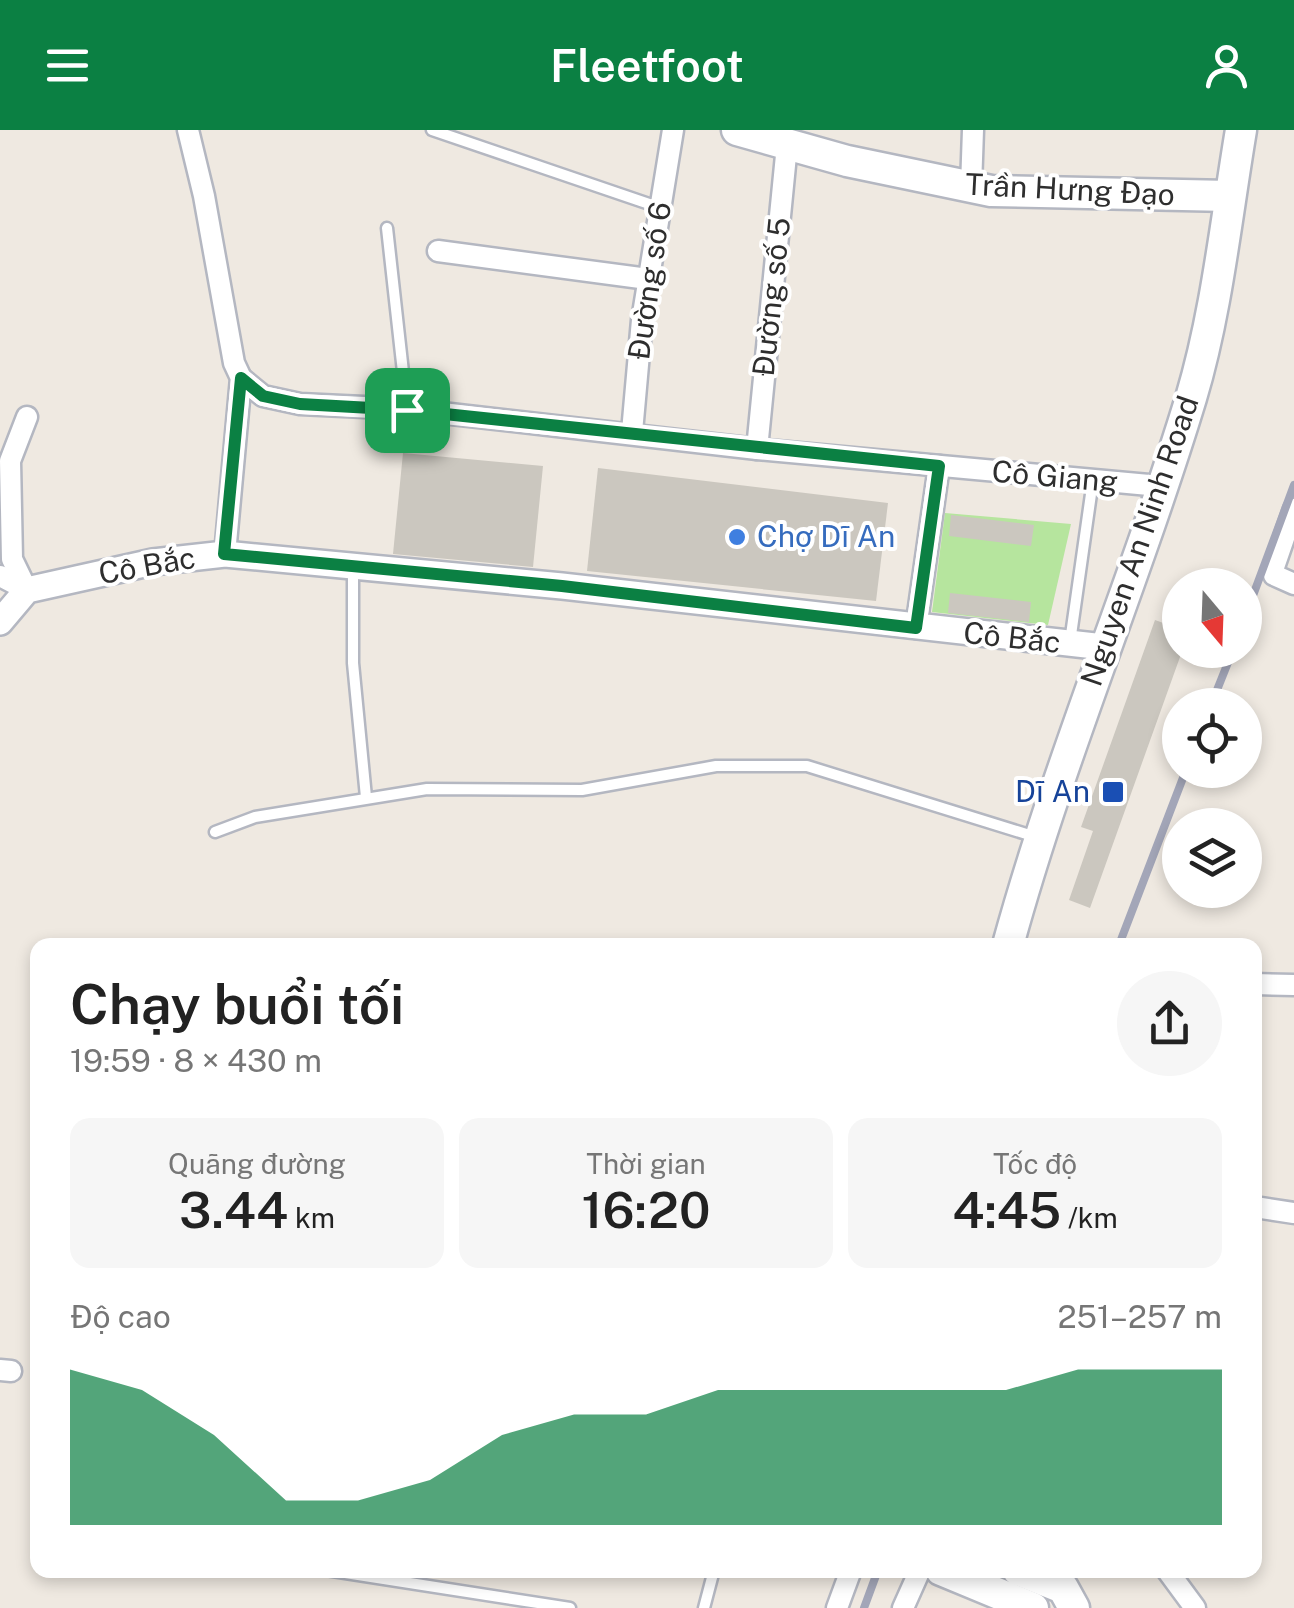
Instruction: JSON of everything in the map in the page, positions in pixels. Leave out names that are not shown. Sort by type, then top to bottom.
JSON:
[{"type":"main road","name":"Trần Hưng Đạo","points":[[737,130],[787,146],[991,192],[1230,196]]},
{"type":"main road","name":"Nguyen An Ninh Road","points":[[1010,938],[1037,837],[1203,353],[1242,130]]},
{"type":"main road","points":[[960,1578],[1033,1608]]},
{"type":"main road","points":[[1038,1578],[1064,1588],[1074,1608]]},
{"type":"street","points":[[188,130],[234,363],[241,378],[224,554]]},
{"type":"street","name":"Đường số 6","points":[[632,432],[648,279],[673,130]]},
{"type":"street","points":[[970,187],[973,130]]},
{"type":"street","name":"Đường số 5","points":[[756,449],[787,146]]},
{"type":"street","points":[[438,251],[648,279]]},
{"type":"street","name":"Cô Giang","points":[[241,378],[263,396],[300,404],[407,410],[632,432],[756,449],[1160,486]]},
{"type":"street","points":[[26,417],[10,461],[12,560],[27,590]]},
{"type":"street","points":[[916,628],[939,466]]},
{"type":"street","points":[[1294,508],[1272,570],[1274,575],[1294,584]]},
{"type":"street","name":"Cô Bắc","points":[[27,590],[153,562],[224,554],[562,586],[1104,646]]},
{"type":"street","points":[[0,576],[27,590]]},
{"type":"street","points":[[0,622],[27,590]]},
{"type":"street","points":[[1262,984],[1294,985]]},
{"type":"street","points":[[1262,1209],[1294,1213]]},
{"type":"street","points":[[836,1608],[848,1578]]},
{"type":"street","points":[[904,1608],[917,1578]]},
{"type":"street","points":[[1063,1578],[1074,1608]]},
{"type":"street","points":[[1173,1578],[1195,1608]]},
{"type":"lane","points":[[432,130],[658,207]]},
{"type":"lane","points":[[387,228],[407,410]]},
{"type":"lane","points":[[1070,644],[1093,480]]},
{"type":"lane","points":[[352,567],[354,663],[366,797]]},
{"type":"lane","points":[[216,832],[255,817],[427,788],[582,790],[716,766],[807,766],[1037,837]]},
{"type":"lane","points":[[377,1578],[570,1608]]},
{"type":"lane","points":[[704,1608],[712,1578]]},
{"type":"green space","points":[[945,513],[1071,524],[1048,625],[932,612]]},
{"type":"building","points":[[403,453],[543,466],[533,567],[393,554]]},
{"type":"building","name":"Chợ Dĩ An","points":[[598,468],[888,503],[876,601],[587,571]]},
{"type":"building","points":[[951,515],[1034,525],[1031,546],[949,536]]},
{"type":"building","points":[[950,593],[1031,602],[1029,622],[948,613]]},
{"type":"building","points":[[1155,620],[1162,623],[1162,668],[1176,668],[1169,688],[1162,688],[1162,707],[1090,908],[1069,900],[1093,831],[1081,827]]},
{"type":"railway","points":[[1262,571],[1294,485]]},
{"type":"railway","points":[[1218,688],[1226,668]]},
{"type":"railway","points":[[1122,938],[1179,788]]},
{"type":"railway","points":[[864,1608],[875,1578]]},
{"type":"place","name":"Chợ Dĩ An","points":[[737,537]]},
{"type":"place","name":"Dĩ An","points":[[1113,792]]},
{"type":"route","points":[[241,378],[263,396],[300,404],[407,410],[939,466],[916,628],[562,586],[224,554],[241,378]]}]
